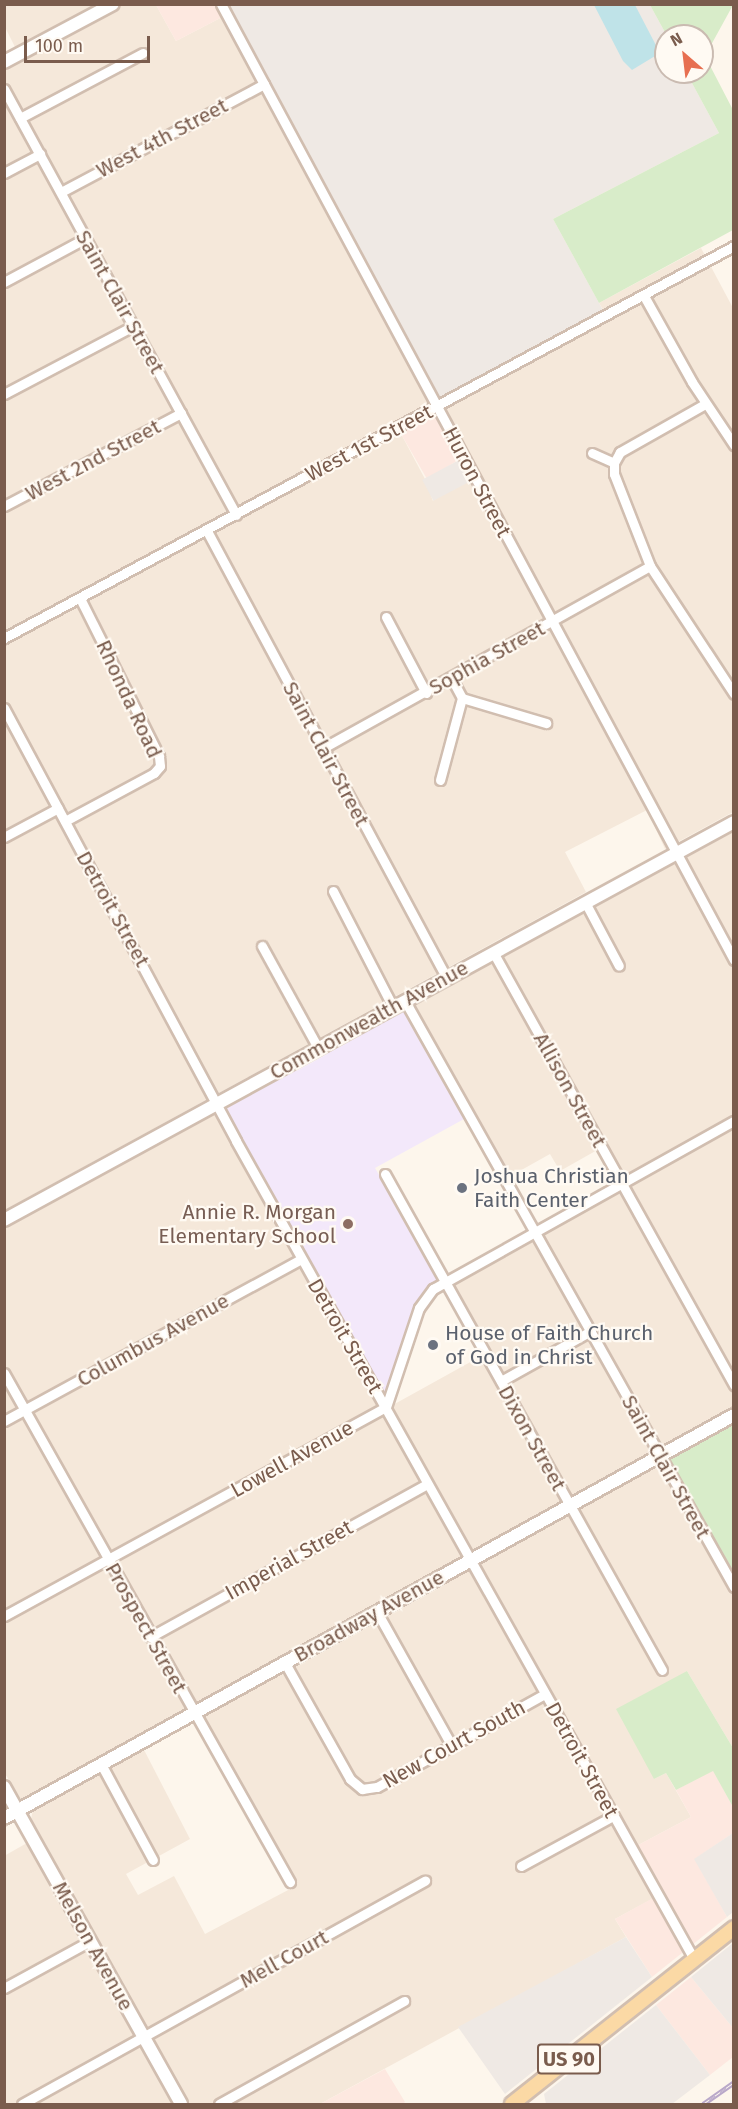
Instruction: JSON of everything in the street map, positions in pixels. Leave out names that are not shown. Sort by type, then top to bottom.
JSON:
[{"type":"main road","name":"US 90","points":[[512,2104],[734,1928]]},
{"type":"street","points":[[4,62],[113,4]]},
{"type":"street","name":"Huron Street","points":[[221,4],[734,960]]},
{"type":"street","points":[[20,118],[143,53]]},
{"type":"street","name":"West 4th Street","points":[[61,192],[264,84]]},
{"type":"street","name":"Saint Clair Street","points":[[4,89],[236,515]]},
{"type":"street","points":[[4,173],[40,154]]},
{"type":"street","points":[[4,282],[86,238]]},
{"type":"street","name":"West 1st Street","points":[[4,638],[734,246]]},
{"type":"street","points":[[644,296],[705,404],[734,445]]},
{"type":"street","points":[[4,394],[133,326]]},
{"type":"street","points":[[705,404],[642,437],[620,452],[614,463],[630,522],[650,566],[697,643],[730,679],[734,694]]},
{"type":"street","name":"West 2nd Street","points":[[4,506],[181,413]]},
{"type":"street","points":[[592,453],[614,463]]},
{"type":"street","name":"Saint Clair Street","points":[[207,531],[446,977]]},
{"type":"street","name":"Sophia Street","points":[[323,748],[452,679],[650,566]]},
{"type":"street","name":"Rhonda Road","points":[[65,821],[160,766],[159,756],[80,598]]},
{"type":"street","points":[[386,617],[426,693]]},
{"type":"street","points":[[440,780],[462,698],[452,679]]},
{"type":"street","points":[[462,698],[546,723]]},
{"type":"street","name":"Detroit Street","points":[[4,708],[302,1258],[694,1959]]},
{"type":"street","points":[[4,837],[58,808]]},
{"type":"street","name":"Commonwealth Avenue","points":[[4,1220],[675,852],[734,822]]},
{"type":"street","points":[[333,891],[393,1007]]},
{"type":"street","points":[[585,902],[619,966]]},
{"type":"street","points":[[262,946],[318,1048]]},
{"type":"street","name":"Allison Street","points":[[493,952],[734,1385]]},
{"type":"street","name":"Saint Clair Street","points":[[405,1001],[734,1587]]},
{"type":"street","points":[[386,1407],[419,1308],[433,1289],[734,1121]]},
{"type":"street","name":"Dixon Street","points":[[385,1174],[662,1670]]},
{"type":"street","name":"Columbus Avenue","points":[[4,1421],[302,1258]]},
{"type":"street","points":[[501,1381],[591,1331]]},
{"type":"street","name":"Prospect Street","points":[[4,1372],[150,1637],[290,1882]]},
{"type":"street","name":"Lowell Avenue","points":[[4,1616],[386,1407]]},
{"type":"street","name":"Broadway Avenue","points":[[4,1818],[734,1415]]},
{"type":"street","name":"Imperial Street","points":[[150,1637],[427,1484]]},
{"type":"street","points":[[377,1612],[452,1746]]},
{"type":"street","name":"New Court South","points":[[285,1663],[350,1779],[362,1789],[377,1787],[545,1694]]},
{"type":"street","points":[[101,1764],[153,1860]]},
{"type":"street","name":"Melson Avenue","points":[[4,1787],[181,2104]]},
{"type":"street","points":[[521,1866],[613,1816]]},
{"type":"street","name":"Mell Court","points":[[22,2104],[425,1881]]},
{"type":"street","points":[[4,1988],[90,1941]]},
{"type":"street","points":[[219,2104],[404,2001]]},
{"type":"shaded area","points":[[4,5],[103,5],[17,51],[5,27]]},
{"type":"shaded area","points":[[123,5],[156,5],[176,41],[230,13],[604,311],[599,303],[701,248],[733,308],[733,812],[665,849],[647,810],[565,852],[586,892],[5,1210],[5,67]],"holes":[[[400,432],[461,459],[433,501],[425,479]]]},
{"type":"shaded area","points":[[156,5],[226,5],[230,13],[176,41]]},
{"type":"shaded area","points":[[226,5],[650,5],[660,24],[654,24],[654,84],[692,84],[719,133],[553,219],[604,312],[438,401]]},
{"type":"shaded area","points":[[434,413],[460,459],[427,478],[400,432]]},
{"type":"shaded area","points":[[461,459],[472,480],[433,501],[422,480]]},
{"type":"shaded area","points":[[733,832],[733,1414],[30,1798],[20,1798],[4,1772],[4,1229],[224,1108],[391,1406],[483,1355],[441,1281],[617,1182],[599,1149],[560,1171],[550,1154],[500,1182],[403,1011]]},
{"type":"shaded area","name":"Annie R. Morgan Elementary School","points":[[403,1011],[464,1119],[375,1168],[441,1281],[425,1290],[418,1300],[384,1395],[224,1108]]},
{"type":"shaded area","points":[[666,1458],[733,1578],[733,1748],[687,1671],[654,1779],[666,1773],[691,1817],[627,1851],[654,1898],[615,1919],[626,1937],[320,2104],[189,2104],[31,1820],[33,1809],[142,1746],[190,1839],[126,1874],[138,1895],[174,1876],[205,1934],[290,1889],[192,1719]]},
{"type":"shaded area","points":[[713,1770],[733,1807],[733,1833],[695,1859],[727,1917],[652,1977],[615,1919],[653,1898],[627,1851],[691,1817],[676,1790]]},
{"type":"shaded area","points":[[733,1833],[733,1912],[727,1917],[694,1859]]},
{"type":"shaded area","points":[[27,1843],[172,2104],[5,2104],[4,1856]]},
{"type":"shaded area","points":[[626,1937],[652,1977],[505,2094],[458,2027]]},
{"type":"shaded area","points":[[733,1943],[733,2028],[691,1977]]},
{"type":"shaded area","points":[[691,1977],[733,2028],[733,2057],[710,2075],[656,2005]]},
{"type":"shaded area","points":[[656,2005],[710,2075],[672,2104],[546,2104],[544,2094]]},
{"type":"shaded area","points":[[385,2069],[405,2102],[403,2104],[320,2104]]},
{"type":"green space","points":[[650,5],[733,5],[714,40],[714,24],[660,24]]},
{"type":"green space","points":[[714,73],[733,110],[733,230],[599,303],[553,219],[719,133],[692,84],[714,84]]},
{"type":"green space","points":[[733,1420],[733,1578],[666,1458]]},
{"type":"green space","points":[[687,1671],[733,1748],[733,1807],[713,1771],[676,1790],[666,1773],[654,1779],[616,1709]]},
{"type":"water","points":[[594,5],[635,5],[654,41],[654,57],[632,70],[623,61]]},
{"type":"railway","points":[[703,2104],[734,2082]]},
{"type":"place","name":"Joshua Christian Faith Center","points":[[462,1188]]},
{"type":"place","name":"Annie R. Morgan Elementary School","points":[[348,1224]]},
{"type":"place","name":"House of Faith Church of God in Christ","points":[[433,1345]]}]
